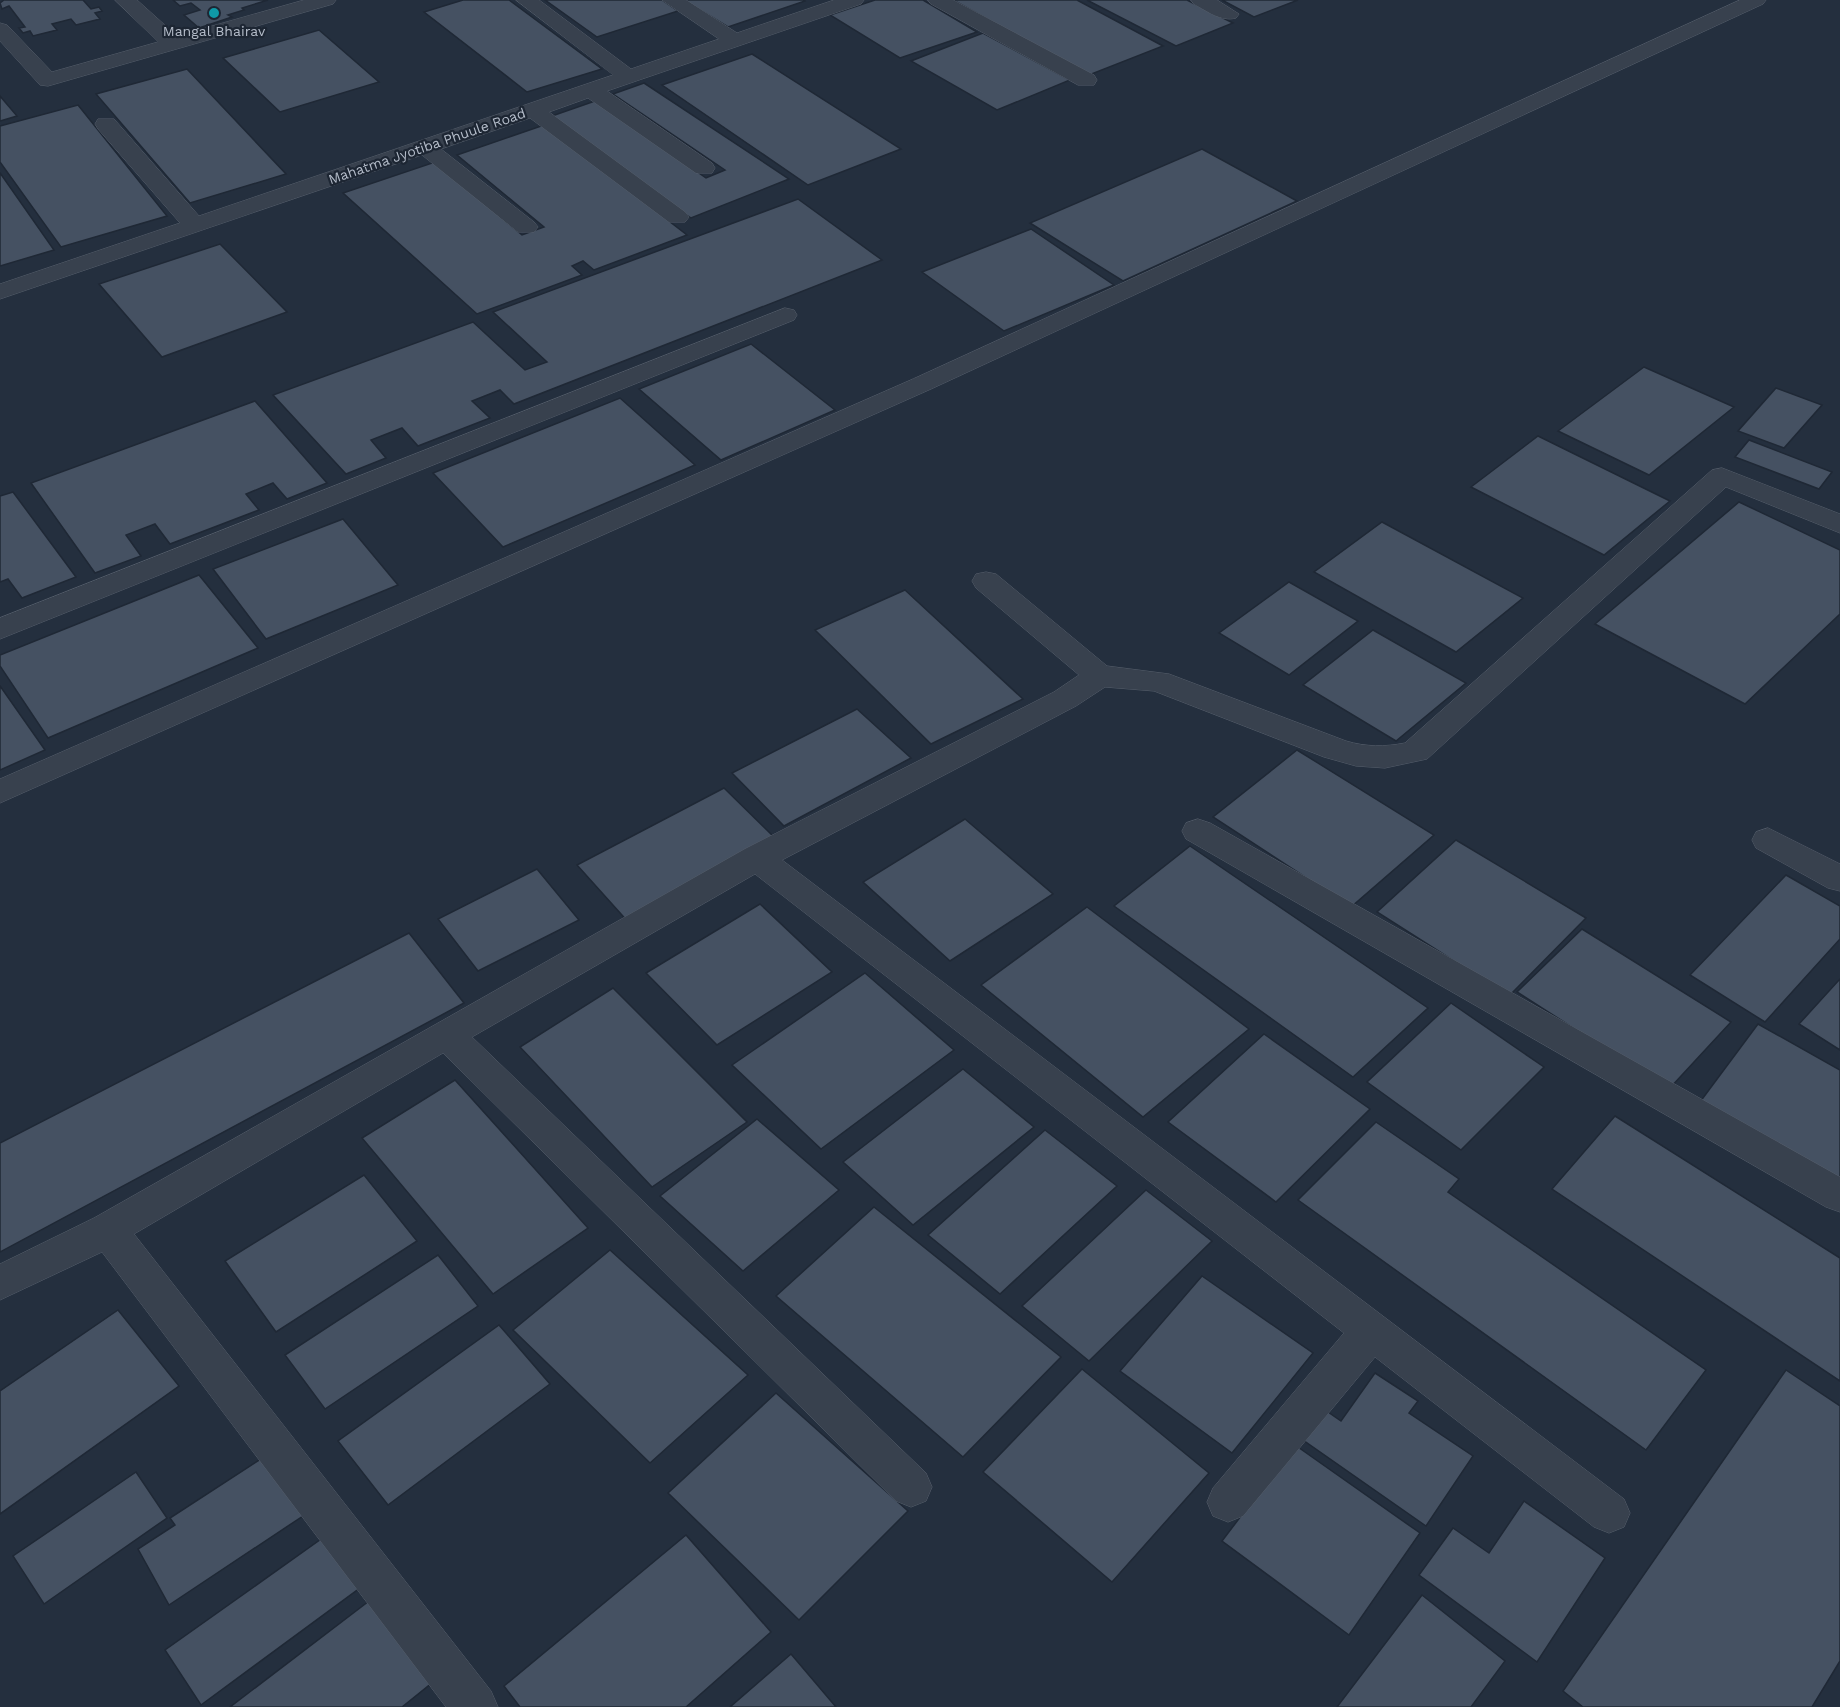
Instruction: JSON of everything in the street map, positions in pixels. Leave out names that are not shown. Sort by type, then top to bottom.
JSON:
[{"type":"street","points":[[125,0],[174,45]]},
{"type":"street","points":[[0,28],[48,80],[326,0]]},
{"type":"street","points":[[526,0],[628,77]]},
{"type":"street","points":[[672,0],[735,40]]},
{"type":"street","name":"Mahatma Jyotiba Phuule Road","points":[[0,292],[854,0]]},
{"type":"street","points":[[938,0],[1086,80]]},
{"type":"street","points":[[1201,0],[1229,14]]},
{"type":"street","points":[[0,792],[922,384],[1756,0]]},
{"type":"street","points":[[591,90],[704,168]]},
{"type":"street","points":[[533,110],[677,217]]},
{"type":"street","points":[[106,124],[195,226]]},
{"type":"street","points":[[425,147],[526,227]]},
{"type":"street","points":[[0,629],[785,315]]},
{"type":"street","points":[[986,581],[1099,676],[1158,681],[1335,749],[1361,757],[1394,758],[1416,751],[1722,476],[1840,524]]},
{"type":"street","points":[[0,1283],[108,1230],[446,1034],[757,858],[1065,699],[1099,676]]},
{"type":"street","points":[[1198,831],[1840,1196]]},
{"type":"street","points":[[1768,840],[1840,879]]},
{"type":"street","points":[[757,858],[1609,1513]]},
{"type":"street","points":[[446,1034],[911,1487]]},
{"type":"street","points":[[108,1230],[475,1707]]},
{"type":"street","points":[[1228,1502],[1372,1330]]},
{"type":"building","points":[[4,0],[83,0],[91,9],[99,7],[102,11],[95,13],[100,19],[76,25],[71,19],[52,24],[57,30],[33,36],[30,31],[23,33],[19,28],[25,27],[9,6],[2,9],[0,3]]},
{"type":"building","name":"Mangal Bhairav","points":[[173,0],[268,0],[242,8],[244,10],[228,15],[232,17],[199,28],[184,15],[200,10],[191,3],[180,6]]},
{"type":"building","points":[[463,0],[509,0],[602,69],[527,92],[424,12]]},
{"type":"building","points":[[545,0],[662,0],[678,11],[597,37]]},
{"type":"building","points":[[684,0],[804,0],[805,1],[728,27]]},
{"type":"building","points":[[875,0],[923,0],[977,32],[900,58],[830,15]]},
{"type":"building","points":[[953,0],[1077,0],[1163,46],[1089,75]]},
{"type":"building","points":[[1087,0],[1187,0],[1233,23],[1176,46]]},
{"type":"building","points":[[1222,0],[1298,0],[1254,17]]},
{"type":"building","points":[[319,30],[379,82],[280,112],[223,58]]},
{"type":"building","points":[[983,33],[1070,80],[997,110],[911,61]]},
{"type":"building","points":[[752,54],[901,149],[808,185],[662,85]]},
{"type":"building","points":[[187,69],[286,174],[190,203],[96,94]]},
{"type":"building","points":[[644,83],[789,179],[691,218],[549,117],[595,101],[706,178],[725,170],[613,94]]},
{"type":"building","points":[[0,96],[17,116],[0,121]]},
{"type":"building","points":[[78,105],[167,216],[61,247],[0,162],[0,126]]},
{"type":"building","points":[[544,125],[687,235],[594,270],[583,261],[572,266],[582,275],[477,314],[343,193],[435,162],[522,235],[544,227],[457,155]]},
{"type":"building","points":[[1202,149],[1297,201],[1123,281],[1030,223]]},
{"type":"building","points":[[0,173],[54,250],[0,266]]},
{"type":"building","points":[[798,199],[882,260],[514,404],[500,390],[472,401],[490,418],[418,446],[402,428],[371,440],[386,458],[346,474],[273,395],[473,322],[525,370],[547,362],[493,312]]},
{"type":"building","points":[[1031,229],[1114,285],[1004,331],[922,272]]},
{"type":"building","points":[[220,244],[287,312],[162,357],[99,284]]},
{"type":"building","points":[[751,344],[835,410],[721,460],[639,389]]},
{"type":"building","points":[[1644,367],[1734,407],[1649,475],[1558,431]]},
{"type":"building","points":[[1776,388],[1822,405],[1784,448],[1738,431]]},
{"type":"building","points":[[620,398],[695,465],[503,547],[433,473]]},
{"type":"building","points":[[255,401],[327,483],[287,499],[273,483],[246,494],[259,510],[170,544],[155,524],[126,535],[141,556],[95,573],[31,483]]},
{"type":"building","points":[[1538,436],[1670,501],[1604,555],[1471,487]]},
{"type":"building","points":[[1749,440],[1832,472],[1819,489],[1735,457]]},
{"type":"building","points":[[13,492],[76,577],[22,598],[8,579],[0,582],[0,496]]},
{"type":"building","points":[[1739,502],[1840,550],[1840,614],[1745,704],[1595,624]]},
{"type":"building","points":[[343,519],[398,585],[266,639],[213,569]]},
{"type":"building","points":[[1382,522],[1523,598],[1456,652],[1314,572]]},
{"type":"building","points":[[199,575],[258,648],[48,738],[0,666],[0,655]]},
{"type":"building","points":[[1289,582],[1358,621],[1289,675],[1219,633]]},
{"type":"building","points":[[905,590],[1023,699],[931,744],[815,630]]},
{"type":"building","points":[[1373,630],[1466,683],[1396,741],[1303,685]]},
{"type":"building","points":[[0,686],[45,750],[0,770]]},
{"type":"building","points":[[857,709],[911,758],[784,826],[732,773]]},
{"type":"building","points":[[1297,750],[1434,835],[1351,907],[1213,817]]},
{"type":"building","points":[[724,788],[779,842],[630,924],[577,865]]},
{"type":"building","points":[[965,819],[1053,894],[950,961],[863,882]]},
{"type":"building","points":[[1456,840],[1586,918],[1509,996],[1377,912]]},
{"type":"building","points":[[1190,846],[1428,1008],[1353,1077],[1114,906]]},
{"type":"building","points":[[537,869],[579,920],[478,971],[438,919]]},
{"type":"building","points":[[1786,875],[1840,906],[1840,939],[1765,1022],[1690,975]]},
{"type":"building","points":[[760,904],[832,972],[717,1045],[646,973]]},
{"type":"building","points":[[1087,907],[1249,1029],[1143,1117],[981,985]]},
{"type":"building","points":[[1582,929],[1731,1022],[1669,1089],[1517,992]]},
{"type":"building","points":[[409,933],[464,1003],[0,1252],[0,1143]]},
{"type":"building","points":[[865,973],[954,1050],[821,1149],[732,1065]]},
{"type":"building","points":[[1840,979],[1840,1050],[1799,1024]]},
{"type":"building","points":[[613,988],[747,1122],[652,1187],[520,1047]]},
{"type":"building","points":[[1451,1003],[1544,1067],[1461,1150],[1367,1082]]},
{"type":"building","points":[[1758,1024],[1840,1070],[1840,1189],[1697,1106]]},
{"type":"building","points":[[1264,1034],[1370,1109],[1276,1202],[1168,1122]]},
{"type":"building","points":[[963,1069],[1034,1127],[913,1225],[843,1162]]},
{"type":"building","points":[[455,1080],[588,1228],[493,1294],[362,1138]]},
{"type":"building","points":[[1615,1116],[1840,1258],[1840,1381],[1552,1189]]},
{"type":"building","points":[[757,1119],[839,1190],[743,1271],[660,1196]]},
{"type":"building","points":[[1376,1122],[1459,1179],[1448,1192],[1706,1370],[1646,1450],[1298,1200]]},
{"type":"building","points":[[1045,1130],[1117,1186],[1000,1294],[928,1235]]},
{"type":"building","points":[[364,1175],[417,1241],[276,1332],[225,1261]]},
{"type":"building","points":[[1146,1190],[1212,1241],[1089,1361],[1022,1306]]},
{"type":"building","points":[[874,1207],[1061,1357],[963,1457],[776,1296]]},
{"type":"building","points":[[610,1250],[748,1375],[650,1463],[513,1330]]},
{"type":"building","points":[[438,1255],[478,1306],[325,1409],[285,1355]]},
{"type":"building","points":[[1202,1276],[1313,1353],[1232,1453],[1120,1371]]},
{"type":"building","points":[[118,1310],[179,1386],[0,1514],[0,1391]]},
{"type":"building","points":[[499,1325],[550,1384],[388,1505],[338,1441]]},
{"type":"building","points":[[1082,1369],[1209,1473],[1112,1582],[983,1472]]},
{"type":"building","points":[[1786,1370],[1840,1406],[1840,1661],[1812,1707],[1583,1707],[1563,1691]]},
{"type":"building","points":[[1375,1373],[1418,1401],[1409,1413],[1473,1456],[1426,1526],[1303,1440],[1325,1410],[1341,1421]]},
{"type":"building","points":[[776,1393],[908,1511],[799,1620],[668,1493]]},
{"type":"building","points":[[1295,1445],[1420,1533],[1349,1635],[1222,1541]]},
{"type":"building","points":[[267,1455],[306,1514],[169,1605],[138,1549],[175,1525],[170,1518]]},
{"type":"building","points":[[136,1472],[167,1518],[44,1604],[13,1556]]},
{"type":"building","points":[[1524,1501],[1605,1558],[1537,1662],[1419,1575],[1453,1528],[1489,1553]]},
{"type":"building","points":[[331,1532],[368,1582],[201,1705],[165,1650]]},
{"type":"building","points":[[686,1535],[771,1632],[686,1707],[520,1707],[504,1686]]},
{"type":"building","points":[[1422,1595],[1505,1661],[1471,1707],[1337,1707]]},
{"type":"building","points":[[373,1598],[433,1682],[402,1707],[230,1707]]},
{"type":"building","points":[[791,1654],[836,1707],[730,1707]]},
{"type":"place","name":"Mangal Bhairav","points":[[214,13]]}]
